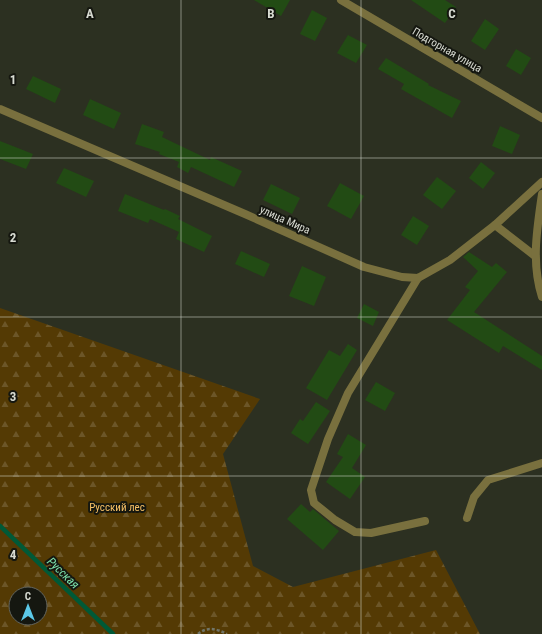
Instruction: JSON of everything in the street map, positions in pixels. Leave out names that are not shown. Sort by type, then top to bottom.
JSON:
[{"type":"street","name":"Подгорная улица","points":[[341,0],[542,118]]},
{"type":"street","name":"улица Мира","points":[[0,109],[245,214],[364,267],[402,277],[418,278]]},
{"type":"street","points":[[425,521],[371,533],[355,532],[335,520],[314,503],[311,490],[328,439],[348,393],[418,278],[450,260],[495,225],[542,182]]},
{"type":"street","points":[[542,194],[535,256],[537,282],[542,297]]},
{"type":"street","points":[[495,225],[535,256]]},
{"type":"street","points":[[467,518],[474,497],[488,480],[542,463]]},
{"type":"path","points":[[198,634],[210,628],[217,629],[227,634]]},
{"type":"green space","name":"Русский лес","points":[[0,308],[260,399],[223,454],[253,566],[293,587],[436,550],[480,634],[0,634]]},
{"type":"building","points":[[254,0],[290,0],[281,16]]},
{"type":"building","points":[[411,0],[445,0],[456,7],[445,23]]},
{"type":"building","points":[[312,10],[327,18],[315,41],[300,34]]},
{"type":"building","points":[[485,19],[499,29],[485,50],[471,41]]},
{"type":"building","points":[[348,35],[367,45],[356,63],[337,53]]},
{"type":"building","points":[[516,49],[531,58],[521,75],[506,66]]},
{"type":"building","points":[[386,58],[429,84],[428,85],[461,101],[452,118],[401,89],[404,84],[378,69]]},
{"type":"building","points":[[33,76],[61,89],[55,103],[26,89]]},
{"type":"building","points":[[90,99],[121,113],[114,129],[83,115]]},
{"type":"building","points":[[142,124],[164,132],[162,137],[210,160],[211,157],[242,171],[234,187],[191,167],[188,173],[177,167],[179,162],[159,154],[160,152],[135,144]]},
{"type":"building","points":[[500,126],[520,135],[512,154],[492,146]]},
{"type":"building","points":[[0,141],[33,154],[26,169],[0,159]]},
{"type":"building","points":[[481,162],[495,173],[483,189],[469,178]]},
{"type":"building","points":[[64,168],[94,181],[86,197],[56,183]]},
{"type":"building","points":[[437,177],[456,191],[442,209],[423,195]]},
{"type":"building","points":[[340,183],[364,196],[351,219],[327,206]]},
{"type":"building","points":[[271,184],[300,198],[292,214],[263,200]]},
{"type":"building","points":[[125,194],[180,216],[178,219],[212,236],[204,252],[176,239],[179,232],[150,219],[148,223],[118,211]]},
{"type":"building","points":[[413,216],[429,226],[417,245],[401,235]]},
{"type":"building","points":[[241,251],[270,264],[264,277],[235,264]]},
{"type":"building","points":[[469,252],[492,267],[496,263],[507,272],[474,312],[542,356],[542,370],[503,346],[499,353],[447,320],[470,290],[465,287],[478,271],[463,257]]},
{"type":"building","points":[[302,266],[326,277],[314,306],[289,296]]},
{"type":"building","points":[[364,304],[379,312],[373,326],[357,318]]},
{"type":"building","points":[[348,344],[357,350],[327,400],[306,388],[329,350],[340,356]]},
{"type":"building","points":[[376,382],[395,393],[385,411],[365,400]]},
{"type":"building","points":[[316,402],[330,411],[308,444],[291,433],[300,419],[303,421]]},
{"type":"building","points":[[348,434],[366,445],[352,468],[365,477],[350,499],[326,482],[343,457],[337,454]]},
{"type":"building","points":[[301,504],[310,512],[313,509],[339,531],[323,550],[287,519]]},
{"type":"waterway","name":"Русская","points":[[0,526],[113,634]]}]
